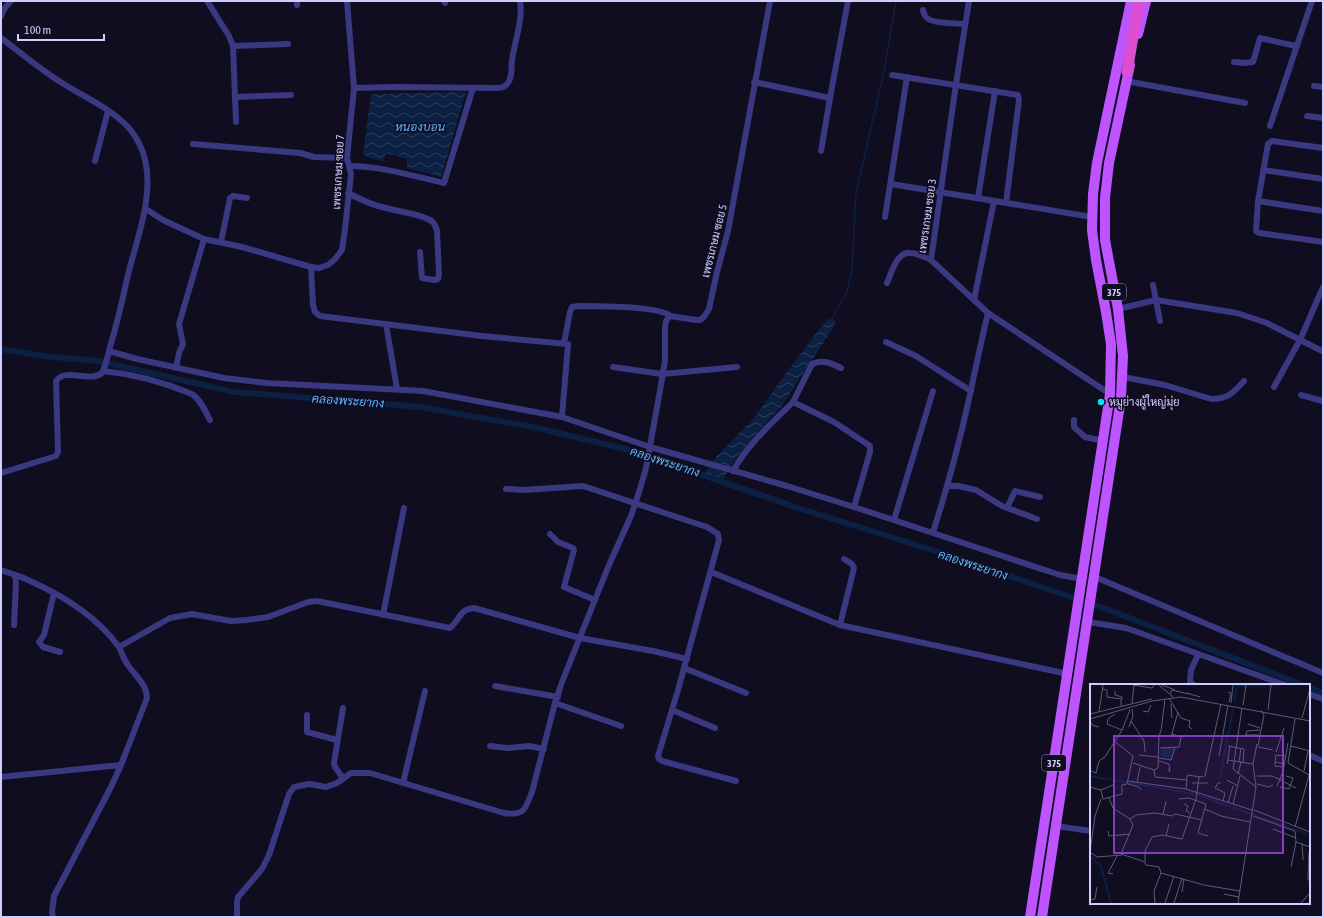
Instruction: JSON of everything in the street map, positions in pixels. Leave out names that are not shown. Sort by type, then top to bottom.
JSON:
[{"type":"highway","points":[[1126,76],[1139,1]]},
{"type":"main road","name":"375","points":[[1030,917],[1110,394],[1111,344],[1096,260],[1092,217],[1093,194],[1096,164],[1131,1]]},
{"type":"main road","name":"375","points":[[1042,917],[1122,398],[1123,356],[1118,309],[1105,240],[1105,198],[1109,163],[1126,76],[1146,1]]},
{"type":"main road","points":[[1034,894],[1045,895]]},
{"type":"street","points":[[1,16],[11,1]]},
{"type":"street","name":"เพชรเกษม ซอย 7","points":[[146,209],[163,220],[204,239],[265,253],[311,267],[319,268],[328,265],[335,259],[342,250],[345,229],[350,174],[347,158],[354,88],[347,1]]},
{"type":"street","points":[[354,88],[500,88],[508,84],[510,80],[512,60],[520,20],[520,1]]},
{"type":"street","name":"เพชรเกษม ซอย 5","points":[[564,343],[570,312],[572,308],[578,306],[643,309],[667,313],[670,316],[696,320],[704,317],[709,309],[728,231],[740,171],[754,82],[770,1]]},
{"type":"street","points":[[821,151],[848,1]]},
{"type":"street","name":"เพชรเกษม ซอย 3","points":[[969,1],[931,260],[988,313],[1110,394]]},
{"type":"street","points":[[1270,126],[1312,1]]},
{"type":"street","points":[[210,2],[233,46],[236,122]]},
{"type":"street","points":[[923,10],[924,15],[932,21],[965,24]]},
{"type":"street","points":[[1,38],[63,84],[100,105],[127,127],[135,137],[145,156],[147,179],[146,209],[103,370],[98,376],[64,375],[56,381],[58,452],[56,456],[1,473]]},
{"type":"street","points":[[1234,62],[1253,62],[1260,38],[1296,46]]},
{"type":"street","points":[[233,46],[288,44]]},
{"type":"street","points":[[892,74],[1016,94],[1019,97],[1006,203]]},
{"type":"street","points":[[1126,76],[1245,103]]},
{"type":"street","points":[[885,217],[907,77]]},
{"type":"street","points":[[754,82],[830,98]]},
{"type":"street","points":[[1314,86],[1323,87]]},
{"type":"street","points":[[349,166],[362,166],[444,183],[473,88]]},
{"type":"street","points":[[978,198],[995,91]]},
{"type":"street","points":[[235,97],[291,95]]},
{"type":"street","points":[[95,161],[108,111]]},
{"type":"street","points":[[1307,116],[1323,118]]},
{"type":"street","points":[[1323,148],[1272,141],[1268,144],[1255,228],[1259,233],[1323,242]]},
{"type":"street","points":[[193,144],[292,152],[314,157],[347,158]]},
{"type":"street","points":[[1264,170],[1323,179]]},
{"type":"street","points":[[890,184],[1092,217]]},
{"type":"street","points":[[348,193],[366,202],[432,220],[437,230],[438,279],[434,280],[422,278],[420,252]]},
{"type":"street","points":[[221,242],[230,198],[233,196],[247,198]]},
{"type":"street","points":[[974,300],[994,201]]},
{"type":"street","points":[[1258,201],[1323,211]]},
{"type":"street","points":[[176,368],[179,353],[183,344],[179,324],[204,239]]},
{"type":"street","points":[[887,284],[900,256],[904,253],[914,254],[931,260]]},
{"type":"street","points":[[311,267],[313,305],[315,312],[320,316],[482,336],[568,344],[562,417]]},
{"type":"street","points":[[1153,284],[1160,321]]},
{"type":"street","points":[[1274,387],[1300,340],[1323,287]]},
{"type":"street","points":[[1118,309],[1156,300],[1236,313],[1267,323],[1322,351]]},
{"type":"street","points":[[932,532],[947,486],[971,391],[978,352],[988,313]]},
{"type":"street","points":[[237,917],[236,902],[238,896],[262,869],[269,855],[289,794],[294,787],[309,784],[326,787],[337,783],[351,773],[370,773],[504,812],[515,814],[522,812],[527,805],[532,792],[562,682],[631,516],[634,503],[640,489],[646,468],[665,361],[665,326],[666,321],[670,316]]},
{"type":"street","points":[[386,324],[397,389]]},
{"type":"street","points":[[886,342],[920,358],[971,391]]},
{"type":"street","points":[[108,353],[224,378],[266,383],[397,389],[435,393],[562,417],[649,449],[709,464],[854,506],[1082,581]]},
{"type":"street","points":[[733,471],[741,457],[793,402],[812,364],[816,361],[823,361],[840,368]]},
{"type":"street","points":[[613,367],[662,374],[737,367]]},
{"type":"street","points":[[103,370],[147,378],[192,394],[201,403],[210,420]]},
{"type":"street","points":[[1123,377],[1165,385],[1211,399],[1218,399],[1231,395],[1244,381]]},
{"type":"street","points":[[894,520],[933,390]]},
{"type":"street","points":[[1301,395],[1323,401]]},
{"type":"street","points":[[793,402],[834,422],[870,446],[870,452],[854,506]]},
{"type":"street","points":[[1074,420],[1074,427],[1082,435],[1103,441]]},
{"type":"street","points":[[506,490],[583,486],[708,527],[718,534],[719,540],[711,572],[658,756],[659,759],[736,782]]},
{"type":"street","points":[[947,486],[958,486],[976,490],[1007,508],[1036,519]]},
{"type":"street","points":[[1007,508],[1015,491],[1040,497]]},
{"type":"street","points":[[383,615],[404,508]]},
{"type":"street","points":[[550,534],[558,542],[573,548],[574,550],[564,587],[595,600]]},
{"type":"street","points":[[840,625],[854,568],[852,564],[844,559]]},
{"type":"street","points":[[1,570],[29,580],[54,593],[82,610],[105,629],[119,647],[127,664],[144,685],[147,692],[146,705],[121,765],[83,842],[54,896],[52,912],[53,917]]},
{"type":"street","points":[[711,572],[840,625],[1068,674]]},
{"type":"street","points":[[14,626],[15,575]]},
{"type":"street","points":[[1094,581],[1323,673]]},
{"type":"street","points":[[54,593],[44,635],[40,642],[43,647],[60,652]]},
{"type":"street","points":[[119,647],[170,618],[192,614],[231,621],[247,620],[268,617],[308,602],[317,601],[450,628],[455,624],[462,612],[467,608],[474,608],[580,638],[653,651],[686,659]]},
{"type":"street","points":[[1088,618],[1126,628],[1282,684]]},
{"type":"street","points":[[1193,684],[1190,682],[1190,676],[1198,655]]},
{"type":"street","points":[[684,668],[746,693]]},
{"type":"street","points":[[495,686],[557,700],[620,726]]},
{"type":"street","points":[[403,783],[425,691]]},
{"type":"street","points":[[1310,694],[1323,699]]},
{"type":"street","points":[[343,708],[334,763],[335,767],[343,778]]},
{"type":"street","points":[[672,710],[715,728]]},
{"type":"street","points":[[307,715],[307,732],[337,740]]},
{"type":"street","points":[[490,746],[507,748],[529,746],[544,749]]},
{"type":"street","points":[[1310,755],[1323,761]]},
{"type":"street","points":[[1,777],[121,765]]},
{"type":"street","points":[[1056,826],[1090,831]]},
{"type":"water","name":"หนองบอน","points":[[466,92],[441,177],[407,168],[407,159],[386,153],[383,162],[363,155],[371,94]]},
{"type":"water","points":[[827,319],[836,321],[833,328],[781,407],[757,433],[732,464],[722,482],[703,476],[715,458],[755,417]]},
{"type":"waterway","points":[[831,320],[847,292],[852,269],[856,193],[883,76],[896,1]]},
{"type":"waterway","name":"คลองพระยากง","points":[[1,349],[43,356],[98,361],[234,392],[420,407],[533,427],[630,450],[801,509],[942,553],[1106,609],[1300,684]]},
{"type":"waterway","name":"คลองพระยากง","points":[[1310,687],[1323,693]]},
{"type":"place","name":"หมูย่างผู้ใหญ่มุ่ย","points":[[1101,402]]}]
